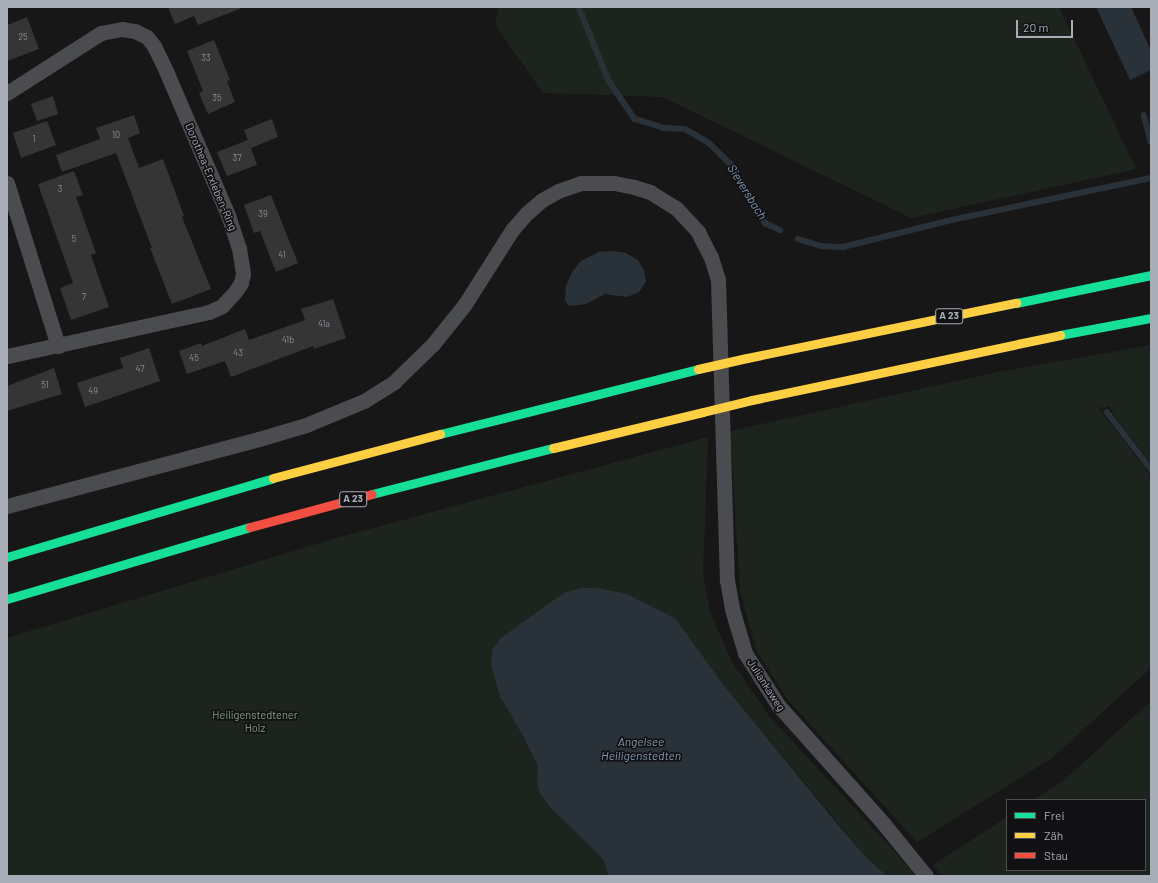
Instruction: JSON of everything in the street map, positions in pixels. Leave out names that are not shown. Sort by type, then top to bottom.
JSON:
[{"type":"highway","name":"A 23","points":[[7,557],[226,491],[454,430],[698,369],[1151,275]]},
{"type":"highway","name":"A 23","points":[[7,599],[247,528],[463,470],[752,400],[999,347],[1151,318]]},
{"type":"street","name":"Dorothea-Erxleben-Ring","points":[[7,93],[101,33],[115,30],[128,30],[135,31],[147,37],[154,46],[218,190],[235,235],[243,274],[241,283],[235,292],[222,306],[209,312],[7,356]]},
{"type":"street","points":[[7,183],[58,346]]},
{"type":"street","name":"Juliankaweg","points":[[7,506],[259,439],[306,425],[364,401],[394,382],[445,330],[465,304],[512,230],[527,213],[548,196],[568,186],[581,183],[614,183],[640,188],[666,201],[686,217],[698,232],[711,257],[718,280],[727,580],[732,609],[745,653],[778,706],[883,822],[926,876]]},
{"type":"green space","points":[[499,7],[1059,7],[1136,169],[911,218],[663,97],[543,93],[495,25]]},
{"type":"green space","points":[[1151,345],[1151,463],[1120,424],[1109,406],[1098,408],[1151,476],[1151,668],[1052,758],[917,842],[788,700],[756,650],[740,591],[730,431],[997,372]]},
{"type":"green space","name":"Heiligenstedtener Holz","points":[[708,437],[703,575],[710,612],[732,662],[769,716],[905,863],[915,876],[887,876],[866,857],[722,683],[675,618],[627,594],[513,717],[538,766],[537,780],[539,791],[548,805],[603,859],[609,876],[7,876],[7,638],[333,539]]},
{"type":"green space","points":[[1151,701],[1151,876],[942,876],[933,865],[1006,818],[1006,871],[1146,871],[1146,799],[1035,799],[1063,781]]},
{"type":"water","points":[[1096,7],[1131,7],[1151,51],[1151,70],[1130,80]]},
{"type":"water","points":[[612,251],[626,253],[638,260],[644,270],[646,282],[639,292],[627,297],[605,294],[586,304],[569,306],[565,300],[566,286],[572,272],[581,261],[599,252]]},
{"type":"water","name":"Angelsee Heiligenstedten","points":[[581,588],[596,588],[627,594],[675,618],[722,683],[839,826],[866,857],[887,876],[609,876],[603,859],[548,805],[539,791],[537,780],[538,766],[500,696],[491,664],[493,649],[501,638],[564,593]]},
{"type":"building","points":[[168,7],[242,8],[198,25],[194,16],[175,24]]},
{"type":"building","points":[[27,17],[39,49],[7,61],[7,25]]},
{"type":"building","points":[[214,40],[230,80],[227,81],[235,102],[208,114],[199,93],[203,91],[187,51]]},
{"type":"building","points":[[53,96],[58,114],[37,121],[31,104]]},
{"type":"building","points":[[134,115],[140,133],[128,138],[139,168],[163,159],[184,216],[182,217],[211,289],[172,304],[116,153],[62,172],[56,155],[100,139],[96,128]]},
{"type":"building","points":[[272,119],[278,137],[251,148],[244,130]]},
{"type":"building","points":[[47,121],[56,145],[21,158],[13,133]]},
{"type":"building","points":[[248,140],[257,165],[227,176],[217,152]]},
{"type":"building","points":[[74,171],[83,195],[76,197],[96,253],[91,255],[109,307],[71,320],[60,288],[73,283],[38,184]]},
{"type":"building","points":[[271,195],[298,263],[276,272],[260,231],[254,233],[244,205]]},
{"type":"building","points":[[333,299],[346,338],[314,349],[313,346],[231,377],[225,361],[187,374],[179,351],[201,343],[202,346],[245,329],[249,340],[305,320],[301,309]]},
{"type":"building","points":[[149,348],[160,381],[85,407],[77,383],[123,368],[120,358]]},
{"type":"building","points":[[54,368],[62,394],[7,411],[7,386]]},
{"type":"waterway","name":"Sieversbach","points":[[579,7],[609,81],[635,119],[665,128],[685,129],[709,143],[732,165],[765,223],[780,230]]},
{"type":"waterway","points":[[1144,115],[1151,141]]},
{"type":"waterway","points":[[798,239],[821,246],[843,247],[947,221],[1151,178]]},
{"type":"waterway","name":"Sieversbach","points":[[1107,412],[1151,469]]},
{"type":"traffic: fast","points":[[1016,303],[1151,275]]},
{"type":"traffic: fast","points":[[1060,335],[1151,318]]},
{"type":"traffic: fast","points":[[440,434],[698,369]]},
{"type":"traffic: fast","points":[[372,494],[553,448]]},
{"type":"traffic: fast","points":[[7,557],[273,478]]},
{"type":"traffic: fast","points":[[7,599],[250,527]]},
{"type":"traffic: slow","points":[[747,358],[1016,303]]},
{"type":"traffic: slow","points":[[752,400],[1060,335]]},
{"type":"traffic: slow","points":[[698,369],[747,358]]},
{"type":"traffic: slow","points":[[703,412],[752,400]]},
{"type":"traffic: slow","points":[[553,448],[703,412]]},
{"type":"traffic: slow","points":[[273,478],[440,434]]},
{"type":"traffic: jam","points":[[250,527],[372,494]]}]
